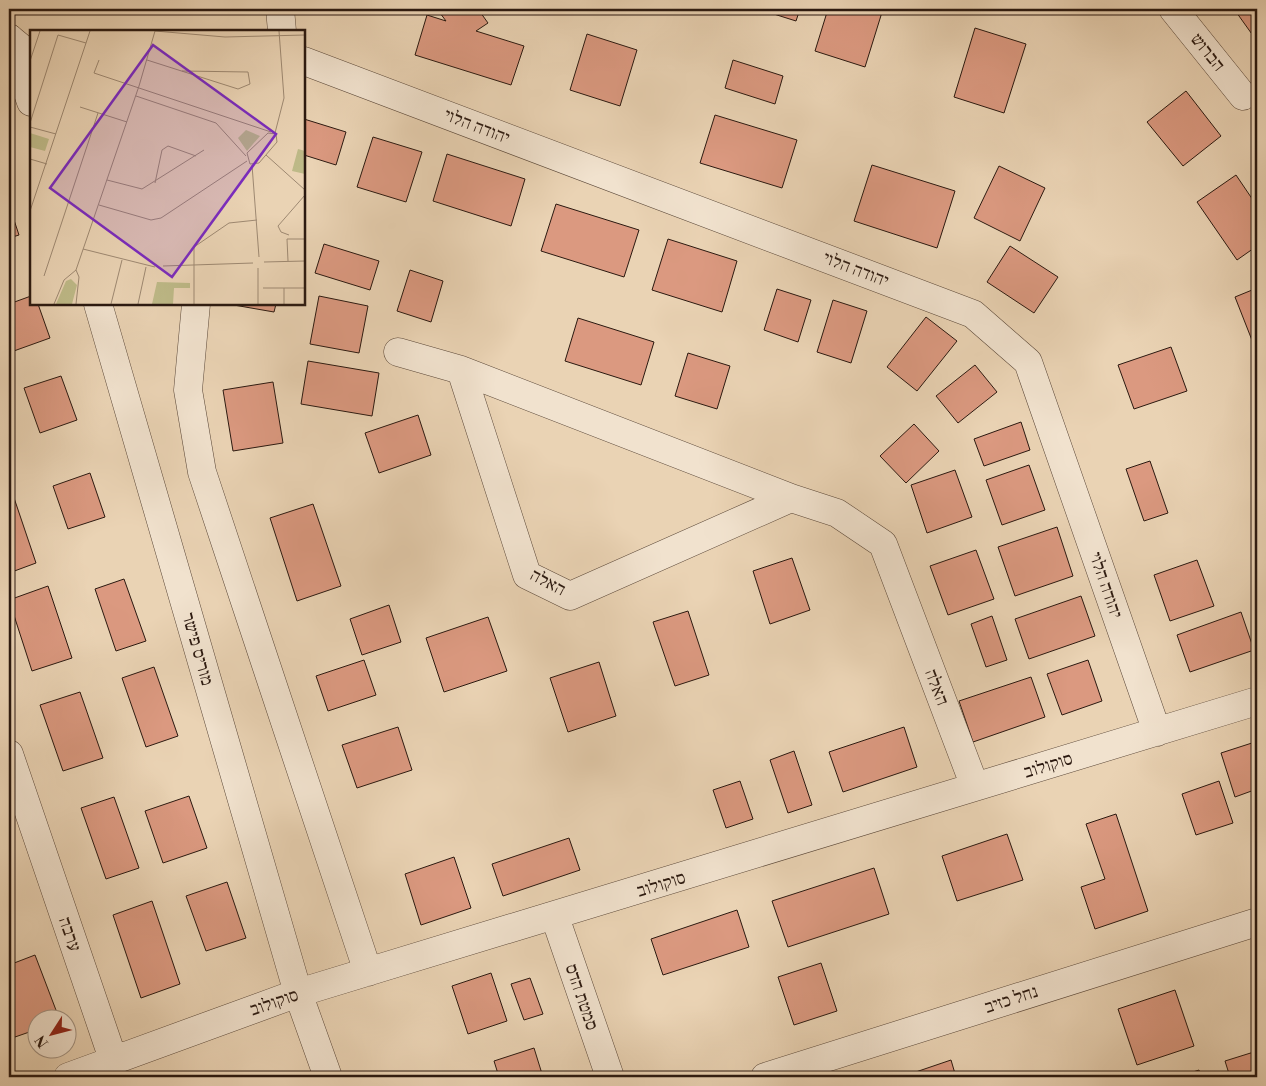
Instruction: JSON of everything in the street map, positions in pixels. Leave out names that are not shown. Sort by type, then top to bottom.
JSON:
[{"type":"street","points":[[280,9],[282,30]]},
{"type":"street","name":"הברוש","points":[[1173,9],[1243,96]]},
{"type":"street","points":[[9,38],[26,52],[30,52]]},
{"type":"street","points":[[9,38],[30,99]]},
{"type":"street","name":"יהודה הלוי","points":[[305,61],[973,314],[1028,362],[1156,732]]},
{"type":"street","name":"מוריס פישר","points":[[98,305],[298,993],[328,1077]]},
{"type":"street","points":[[196,305],[188,390],[202,472],[368,972]]},
{"type":"street","name":"האלה","points":[[398,352],[461,370],[791,498],[837,513],[883,544],[975,787]]},
{"type":"street","name":"האלה","points":[[461,370],[527,575],[570,596],[791,498]]},
{"type":"street","name":"סוקולוב","points":[[68,1077],[298,993],[1257,701]]},
{"type":"street","name":"ערבה","points":[[9,754],[113,1060]]},
{"type":"street","name":"ערבה","points":[[9,783],[27,809]]},
{"type":"street","name":"סמטת הדס","points":[[555,916],[610,1077]]},
{"type":"street","name":"נחל כזיב","points":[[765,1077],[1257,922]]},
{"type":"building","points":[[437,9],[478,9],[488,23],[476,31],[524,46],[511,85],[415,55],[427,15],[446,21]]},
{"type":"building","points":[[758,9],[800,9],[796,21]]},
{"type":"building","points":[[828,9],[883,9],[865,67],[815,51]]},
{"type":"building","points":[[1234,9],[1257,9],[1257,35],[1254,37]]},
{"type":"building","points":[[975,28],[1026,44],[1004,113],[954,97]]},
{"type":"building","points":[[587,34],[637,50],[620,106],[570,90]]},
{"type":"building","points":[[733,60],[783,76],[775,104],[725,88]]},
{"type":"building","points":[[1186,91],[1221,136],[1183,166],[1147,122]]},
{"type":"building","points":[[715,115],[797,140],[782,188],[700,163]]},
{"type":"building","points":[[305,119],[346,132],[336,165],[305,155]]},
{"type":"building","points":[[373,137],[422,152],[406,202],[357,187]]},
{"type":"building","points":[[447,154],[525,179],[511,226],[433,201]]},
{"type":"building","points":[[872,165],[955,191],[937,248],[854,221]]},
{"type":"building","points":[[999,166],[1045,188],[1020,241],[974,218]]},
{"type":"building","points":[[1236,175],[1257,206],[1257,246],[1237,260],[1197,202]]},
{"type":"building","points":[[556,204],[639,230],[624,277],[541,251]]},
{"type":"building","points":[[9,205],[19,235],[9,238]]},
{"type":"building","points":[[668,239],[737,261],[722,312],[652,290]]},
{"type":"building","points":[[324,244],[379,261],[370,290],[315,273]]},
{"type":"building","points":[[1010,246],[1058,277],[1034,313],[987,282]]},
{"type":"building","points":[[410,270],[443,281],[431,322],[397,311]]},
{"type":"building","points":[[1257,288],[1257,353],[1235,297]]},
{"type":"building","points":[[777,289],[811,300],[798,342],[764,330]]},
{"type":"building","points":[[30,296],[30,305],[38,305],[50,338],[11,352],[9,345],[9,304]]},
{"type":"building","points":[[319,296],[368,306],[359,353],[310,344]]},
{"type":"building","points":[[833,300],[867,311],[851,363],[817,352]]},
{"type":"building","points":[[234,305],[276,305],[274,312]]},
{"type":"building","points":[[926,317],[957,341],[917,391],[887,367]]},
{"type":"building","points":[[578,318],[654,342],[641,385],[565,361]]},
{"type":"building","points":[[1171,347],[1187,391],[1134,409],[1118,365]]},
{"type":"building","points":[[688,353],[730,366],[717,409],[675,396]]},
{"type":"building","points":[[308,361],[379,373],[372,416],[301,404]]},
{"type":"building","points":[[975,365],[997,392],[958,423],[936,396]]},
{"type":"building","points":[[61,376],[77,420],[40,433],[24,388]]},
{"type":"building","points":[[273,382],[283,443],[233,451],[223,390]]},
{"type":"building","points":[[418,415],[431,455],[379,473],[365,433]]},
{"type":"building","points":[[1021,422],[1030,450],[984,466],[974,439]]},
{"type":"building","points":[[914,424],[939,451],[906,483],[880,456]]},
{"type":"building","points":[[1150,461],[1168,513],[1144,521],[1126,469]]},
{"type":"building","points":[[1029,465],[1045,510],[1002,525],[986,480]]},
{"type":"building","points":[[955,470],[972,517],[927,533],[911,485]]},
{"type":"building","points":[[90,473],[105,517],[68,529],[53,486]]},
{"type":"building","points":[[9,483],[36,563],[9,573]]},
{"type":"building","points":[[313,504],[341,586],[297,601],[270,518]]},
{"type":"building","points":[[1057,527],[1073,576],[1015,596],[998,547]]},
{"type":"building","points":[[976,550],[994,599],[948,615],[930,566]]},
{"type":"building","points":[[792,558],[810,610],[770,624],[753,571]]},
{"type":"building","points":[[1197,560],[1214,606],[1170,621],[1154,575]]},
{"type":"building","points":[[124,579],[146,641],[116,651],[95,589]]},
{"type":"building","points":[[48,586],[72,658],[32,671],[9,600]]},
{"type":"building","points":[[1081,596],[1095,636],[1029,659],[1015,619]]},
{"type":"building","points":[[389,605],[401,642],[362,655],[350,619]]},
{"type":"building","points":[[688,611],[709,675],[675,686],[653,622]]},
{"type":"building","points":[[1241,612],[1254,650],[1190,672],[1177,635]]},
{"type":"building","points":[[992,616],[1007,660],[986,667],[971,624]]},
{"type":"building","points":[[488,617],[507,671],[444,692],[426,638]]},
{"type":"building","points":[[364,660],[376,695],[328,711],[316,676]]},
{"type":"building","points":[[1088,660],[1102,701],[1062,715],[1047,674]]},
{"type":"building","points":[[599,662],[616,716],[568,732],[550,678]]},
{"type":"building","points":[[154,667],[178,736],[146,747],[122,678]]},
{"type":"building","points":[[1031,677],[1045,717],[973,742],[959,701]]},
{"type":"building","points":[[80,692],[103,758],[63,771],[40,705]]},
{"type":"building","points":[[398,727],[412,770],[357,788],[342,745]]},
{"type":"building","points":[[904,727],[917,767],[843,792],[829,752]]},
{"type":"building","points":[[1255,742],[1257,748],[1257,789],[1235,797],[1221,753]]},
{"type":"building","points":[[794,751],[812,805],[788,813],[770,760]]},
{"type":"building","points":[[740,781],[753,819],[726,828],[713,790]]},
{"type":"building","points":[[1219,781],[1233,823],[1196,835],[1182,794]]},
{"type":"building","points":[[189,796],[207,848],[163,863],[145,811]]},
{"type":"building","points":[[114,797],[139,868],[106,879],[81,808]]},
{"type":"building","points":[[1116,814],[1148,911],[1095,929],[1081,887],[1105,879],[1086,824]]},
{"type":"building","points":[[1007,834],[1023,880],[957,901],[942,856]]},
{"type":"building","points":[[569,838],[580,870],[503,896],[492,864]]},
{"type":"building","points":[[454,857],[471,908],[421,925],[405,874]]},
{"type":"building","points":[[874,868],[889,914],[788,947],[772,901]]},
{"type":"building","points":[[227,882],[246,938],[206,951],[186,896]]},
{"type":"building","points":[[152,901],[180,984],[141,998],[113,915]]},
{"type":"building","points":[[737,910],[749,947],[663,975],[651,939]]},
{"type":"building","points":[[35,955],[55,1008],[28,1008],[28,1032],[15,1037],[9,1020],[9,965]]},
{"type":"building","points":[[821,963],[837,1011],[794,1025],[778,977]]},
{"type":"building","points":[[491,973],[507,1021],[468,1034],[452,986]]},
{"type":"building","points":[[530,978],[543,1014],[524,1020],[511,984]]},
{"type":"building","points":[[1175,990],[1194,1046],[1137,1065],[1118,1009]]},
{"type":"building","points":[[534,1048],[543,1077],[499,1077],[494,1061]]},
{"type":"building","points":[[1257,1051],[1257,1077],[1230,1077],[1225,1061]]},
{"type":"building","points":[[951,1060],[956,1077],[901,1077]]},
{"type":"building","points":[[1199,1070],[1201,1077],[1177,1077]]}]
